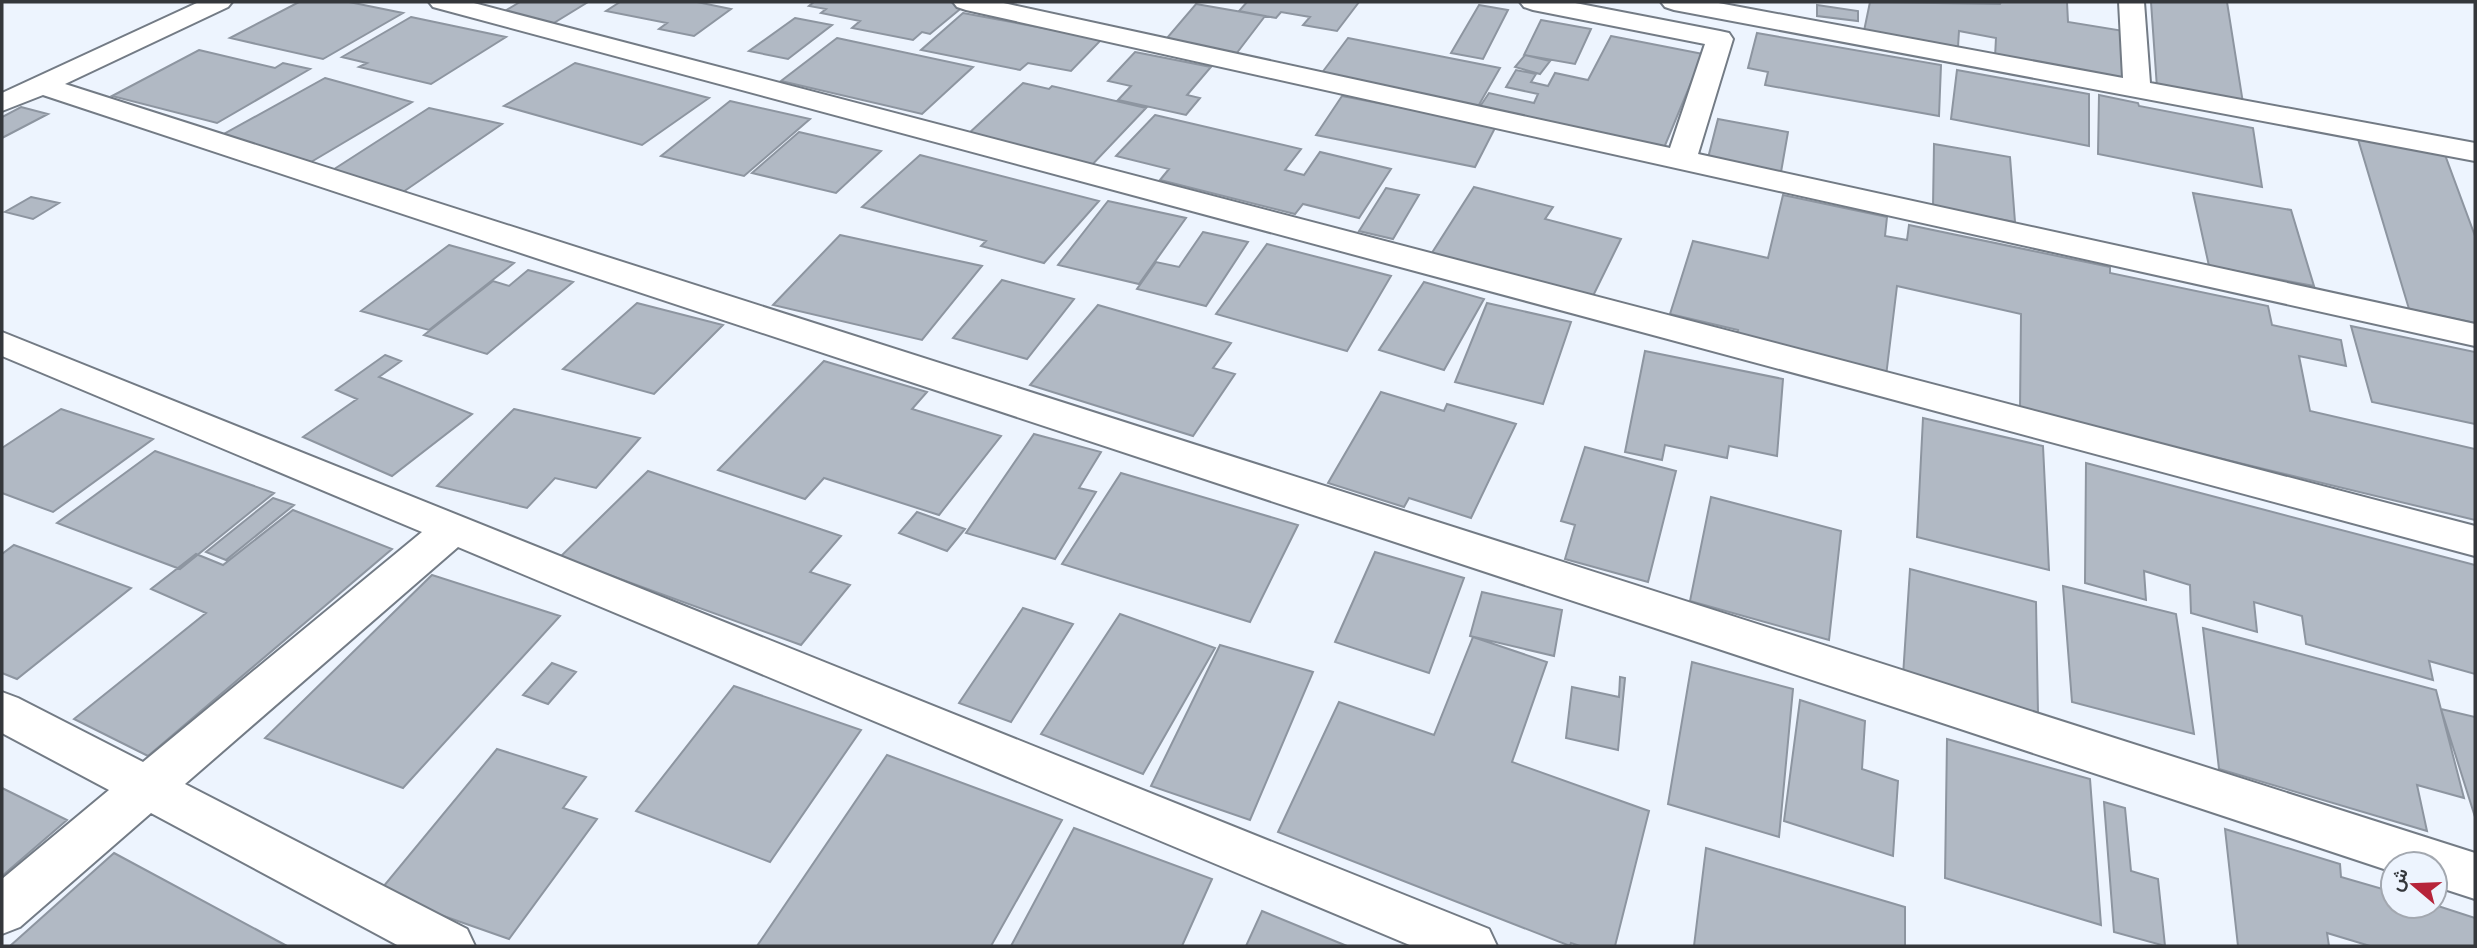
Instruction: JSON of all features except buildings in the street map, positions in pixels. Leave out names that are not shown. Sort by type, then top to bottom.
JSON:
[{"type":"street","points":[[2,103],[219,2]]},
{"type":"street","points":[[442,2],[2475,541]]},
{"type":"street","points":[[966,2],[2475,335]]},
{"type":"street","points":[[1532,2],[1620,10],[1720,39],[1681,160]]},
{"type":"street","points":[[1674,2],[2475,152]]},
{"type":"street","points":[[2132,2],[2137,88]]},
{"type":"street","points":[[41,85],[2475,876]]},
{"type":"street","points":[[2,343],[1471,946]]},
{"type":"street","points":[[2,910],[452,529]]},
{"type":"street","points":[[2,711],[449,946]]}]
